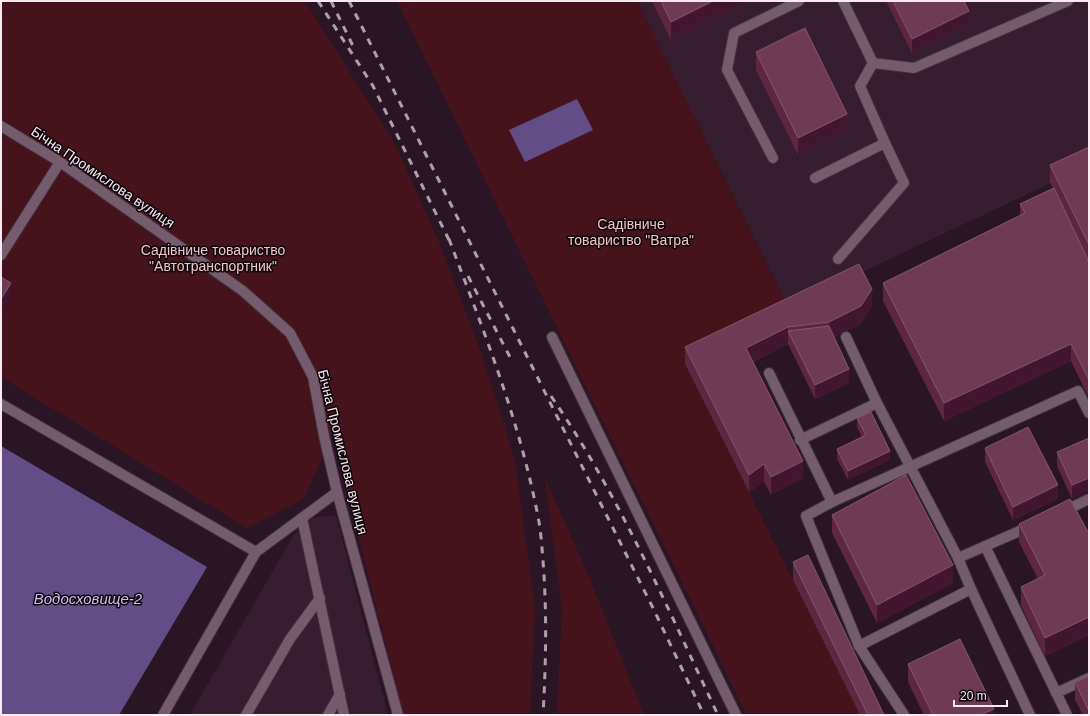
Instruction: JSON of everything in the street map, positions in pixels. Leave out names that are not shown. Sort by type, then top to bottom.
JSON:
[{"type":"lane","points":[[773,158],[727,70],[734,33],[799,1]]},
{"type":"lane","points":[[843,1],[873,63]]},
{"type":"lane","points":[[873,63],[914,68],[1068,1]]},
{"type":"lane","points":[[838,259],[904,183],[860,86],[873,63]]},
{"type":"lane","name":"Бічна Промислова вулиця","points":[[1,126],[60,162],[243,291],[290,333],[313,377],[324,436],[337,492],[398,715]]},
{"type":"lane","points":[[815,178],[885,143]]},
{"type":"lane","points":[[1,255],[60,162]]},
{"type":"lane","points":[[846,336],[877,403],[958,558],[1030,715]]},
{"type":"lane","points":[[552,337],[736,715]]},
{"type":"lane","points":[[769,373],[800,440],[832,502]]},
{"type":"lane","points":[[904,715],[858,646],[806,516],[832,502],[1078,391],[1089,413]]},
{"type":"lane","points":[[800,440],[877,403]]},
{"type":"lane","points":[[1,404],[256,552]]},
{"type":"lane","points":[[163,715],[256,552],[337,492]]},
{"type":"lane","points":[[1054,515],[1089,499]]},
{"type":"lane","points":[[302,518],[344,715]]},
{"type":"lane","points":[[958,558],[1040,521]]},
{"type":"lane","points":[[984,546],[1067,715]]},
{"type":"lane","points":[[858,646],[971,589]]},
{"type":"lane","points":[[246,715],[290,639],[320,598]]},
{"type":"lane","points":[[1056,693],[1089,678]]},
{"type":"lane","points":[[328,715],[340,694]]},
{"type":"shaded area","points":[[637,1],[1089,1],[1089,165],[788,307]]},
{"type":"shaded area","points":[[336,515],[388,715],[190,715],[294,534],[312,518]]},
{"type":"green space","name":"Садівниче товариство \"Автотранспортник\"","points":[[1,1],[305,1],[396,146],[439,242],[482,355],[515,461],[535,609],[530,715],[403,715],[333,434],[304,499],[247,528],[1,377]]},
{"type":"green space","name":"Садівниче товариство \"Ватра\"","points":[[397,1],[637,1],[788,307],[685,364],[860,715],[747,715]]},
{"type":"green space","points":[[545,478],[589,577],[644,715],[557,715],[562,608]]},
{"type":"water","points":[[577,99],[593,130],[525,162],[509,130]]},
{"type":"water","name":"Водосховище-2","points":[[1,446],[207,567],[119,715],[1,715]]},
{"type":"building","points":[[661,1],[713,1],[671,22]]},
{"type":"building","points":[[893,1],[964,1],[969,11],[912,39]]},
{"type":"building","points":[[805,28],[847,114],[798,138],[756,52]]},
{"type":"building","points":[[1089,147],[1089,245],[1050,165]]},
{"type":"building","points":[[1054,188],[1089,262],[1089,380],[1071,344],[944,403],[883,283],[1025,213],[1020,204]]},
{"type":"building","points":[[859,264],[872,289],[861,306],[829,322],[788,327],[746,348],[803,461],[771,477],[764,464],[749,475],[685,347]]},
{"type":"building","points":[[1,277],[11,283],[1,299]]},
{"type":"building","points":[[829,326],[849,369],[815,385],[788,331]]},
{"type":"building","points":[[871,412],[890,451],[848,471],[837,449],[866,435],[857,418]]},
{"type":"building","points":[[1028,427],[1058,485],[1013,507],[985,448]]},
{"type":"building","points":[[1089,438],[1089,478],[1072,485],[1057,452]]},
{"type":"building","points":[[906,475],[953,565],[877,605],[832,515]]},
{"type":"building","points":[[1070,499],[1089,532],[1089,617],[1045,638],[1021,587],[1045,575],[1019,524]]},
{"type":"building","points":[[808,555],[884,715],[868,715],[793,562]]},
{"type":"building","points":[[960,639],[994,709],[981,715],[933,715],[908,664]]},
{"type":"building","points":[[1089,676],[1089,711],[1075,682]]},
{"type":"railway","points":[[318,1],[373,86],[451,244]]},
{"type":"railway","points":[[331,1],[353,46]]},
{"type":"railway","points":[[349,1],[653,608],[704,715]]},
{"type":"railway","points":[[449,239],[512,414],[539,522],[546,618],[543,715]]},
{"type":"railway","points":[[468,276],[512,361]]},
{"type":"railway","points":[[551,396],[599,472],[641,552],[718,715]]}]
